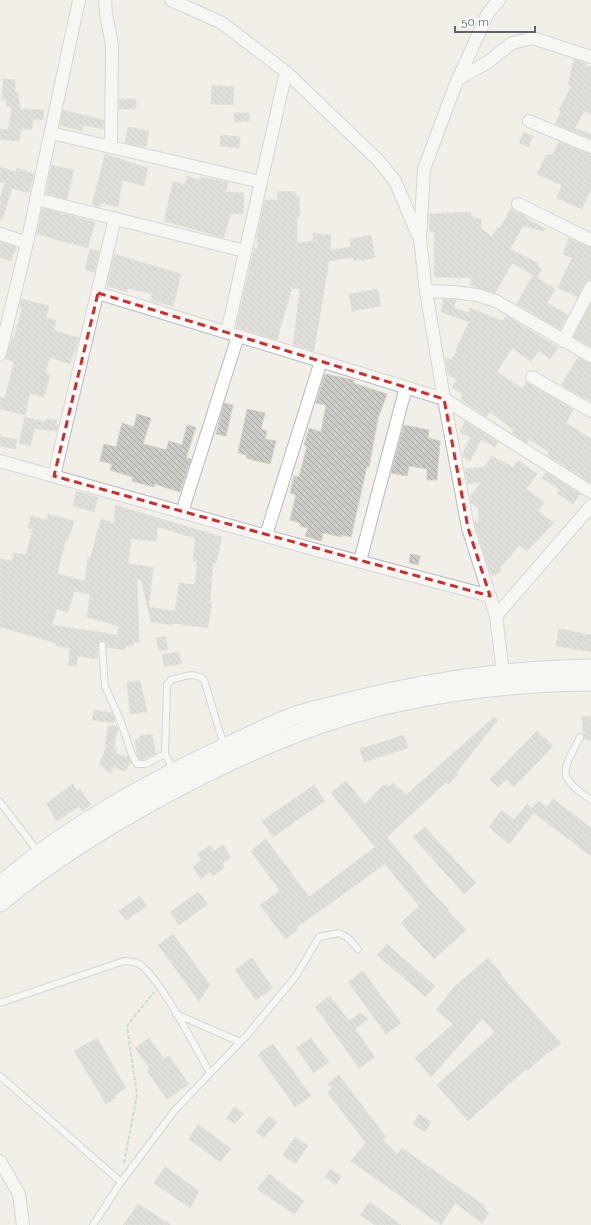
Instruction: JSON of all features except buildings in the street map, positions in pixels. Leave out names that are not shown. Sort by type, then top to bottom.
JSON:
[{"type":"street","points":[[0,354],[4,318],[27,243],[79,0]]},
{"type":"street","points":[[105,0],[112,45],[111,147]]},
{"type":"street","points":[[172,0],[222,23],[286,72],[378,160],[395,181],[420,239]]},
{"type":"street","points":[[499,0],[488,13],[460,78],[424,169],[420,239],[426,291],[468,528],[496,616],[503,673]]},
{"type":"street","points":[[460,78],[488,62],[512,43],[533,38],[591,57]]},
{"type":"street","points":[[182,512],[232,334],[245,251],[286,72]]},
{"type":"street","points":[[529,121],[591,147]]},
{"type":"street","points":[[51,133],[261,182]]},
{"type":"street","points":[[36,199],[245,251]]},
{"type":"street","points":[[518,204],[591,240]]},
{"type":"street","points":[[54,476],[116,218]]},
{"type":"street","points":[[0,234],[27,243]]},
{"type":"street","points":[[426,291],[477,295],[496,301],[591,356]]},
{"type":"street","points":[[98,293],[444,399],[591,492]]},
{"type":"street","points":[[563,340],[590,293]]},
{"type":"street","points":[[266,535],[321,361]]},
{"type":"street","points":[[532,377],[591,411]]},
{"type":"street","points":[[360,561],[406,387]]},
{"type":"street","points":[[0,461],[490,596]]},
{"type":"street","points":[[496,616],[591,506]]},
{"type":"street","points":[[0,885],[25,863],[104,811],[174,770],[295,716],[363,698],[425,684],[503,673],[591,668]]},
{"type":"street","points":[[0,903],[30,878],[97,832],[152,801],[222,765],[289,735],[361,712],[430,698],[548,683],[591,682]]},
{"type":"street","points":[[0,1161],[19,1194],[23,1225]]},
{"type":"lane","points":[[102,646],[105,686],[121,722],[132,756],[137,764],[146,764],[165,754]]},
{"type":"lane","points":[[174,770],[165,754],[167,685],[171,680],[192,674],[199,676],[204,680],[224,748]]},
{"type":"lane","points":[[580,737],[565,766],[564,772],[572,787],[591,800]]},
{"type":"lane","points":[[0,802],[40,854]]},
{"type":"lane","points":[[93,1225],[120,1182],[175,1110],[240,1042],[296,976],[319,938],[327,934],[339,933],[348,938],[358,948]]},
{"type":"lane","points":[[0,1003],[124,961],[138,963],[147,970],[176,1014],[210,1073]]},
{"type":"lane","points":[[176,1014],[240,1042]]},
{"type":"lane","points":[[0,1076],[120,1182]]},
{"type":"path","points":[[120,1182],[137,1095],[127,1026],[158,987]]},
{"type":"highlighted area","points":[[98,293],[444,399],[468,528],[490,596],[54,476]]}]
